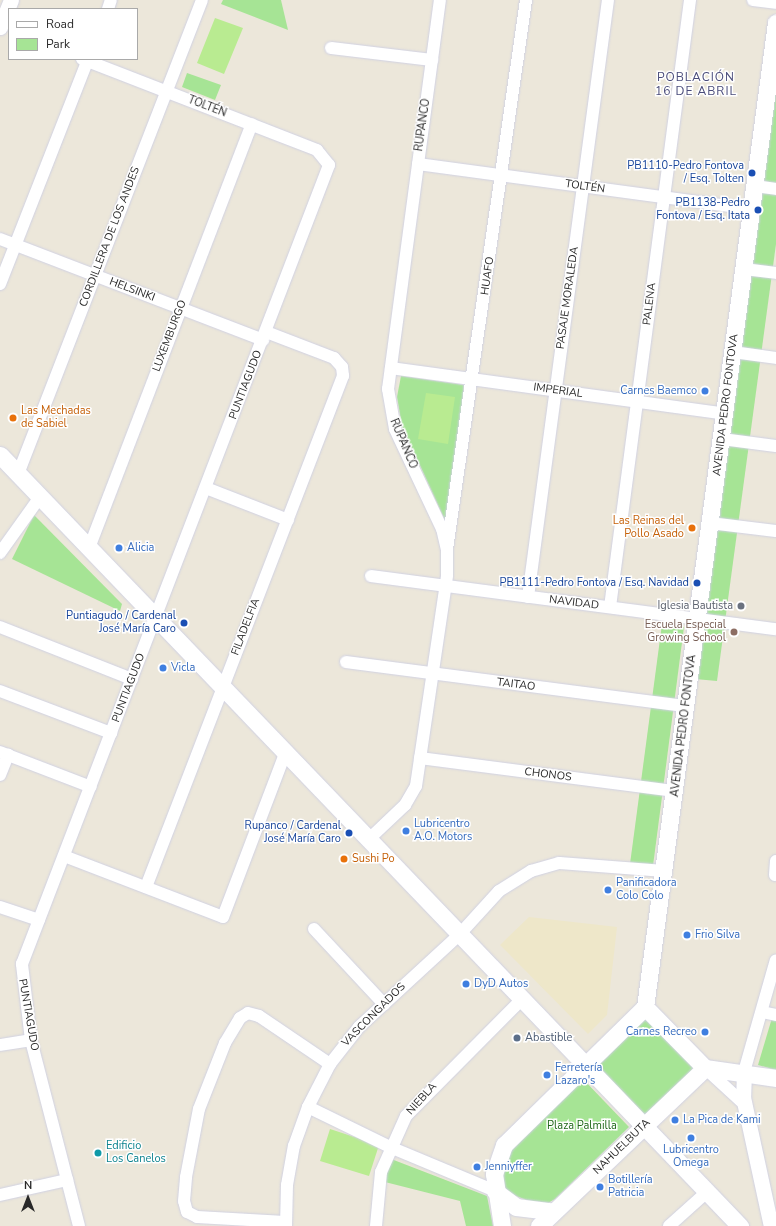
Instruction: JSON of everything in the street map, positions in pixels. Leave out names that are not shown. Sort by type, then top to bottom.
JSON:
[{"type":"main road","name":"AVENIDA PEDRO FONTOVA","points":[[645,1007],[665,871],[755,186],[771,100],[776,24]]},
{"type":"main road","points":[[0,455],[584,1066],[708,1191],[740,1226]]},
{"type":"main road","points":[[502,1226],[495,1191],[495,1166],[504,1145],[645,1007],[705,1068],[744,1072],[776,1078]]},
{"type":"main road","name":"NAHUELBUTA","points":[[539,1226],[705,1068]]},
{"type":"main road","points":[[495,1191],[516,1207],[554,1212]]},
{"type":"street","points":[[0,28],[11,0]]},
{"type":"street","name":"CORDILLERA DE LOS ANDES","points":[[18,474],[202,0]]},
{"type":"street","name":"RUPANCO","points":[[368,840],[413,794],[420,758],[445,586],[447,550],[437,519],[394,429],[388,400],[440,0]]},
{"type":"street","name":"HUAFO","points":[[447,550],[452,534],[526,0]]},
{"type":"street","name":"PASAJE MORALEDA","points":[[528,597],[608,0]]},
{"type":"street","name":"PALENA","points":[[610,607],[690,0]]},
{"type":"street","points":[[753,0],[776,3]]},
{"type":"street","points":[[331,48],[432,60]]},
{"type":"street","points":[[0,284],[86,60]]},
{"type":"street","name":"TOLTÉN","points":[[86,60],[317,150],[328,160]]},
{"type":"street","name":"LUXEMBURGO","points":[[88,548],[252,124]]},
{"type":"street","name":"PUNTIAGUDO","points":[[79,1226],[31,1040],[21,968],[327,175],[328,160]]},
{"type":"street","name":"TOLTÉN","points":[[418,164],[752,209]]},
{"type":"street","points":[[755,186],[776,189]]},
{"type":"street","name":"HELSINKI","points":[[0,240],[181,309],[334,358],[342,367]]},
{"type":"street","points":[[744,269],[776,274]]},
{"type":"street","points":[[733,352],[776,358]]},
{"type":"street","name":"FILADELFIA","points":[[146,887],[342,381],[342,367]]},
{"type":"street","name":"IMPERIAL","points":[[391,368],[725,414]]},
{"type":"street","points":[[722,439],[776,446]]},
{"type":"street","points":[[206,488],[288,520]]},
{"type":"street","points":[[0,553],[40,497]]},
{"type":"street","points":[[710,523],[776,531]]},
{"type":"street","name":"NAVIDAD","points":[[371,576],[776,629]]},
{"type":"street","points":[[0,627],[132,679]]},
{"type":"street","name":"TAITAO","points":[[346,662],[686,706]]},
{"type":"street","points":[[0,691],[111,733]]},
{"type":"street","points":[[0,775],[4,753],[91,787]]},
{"type":"street","points":[[64,856],[222,917],[285,754]]},
{"type":"street","name":"CHONOS","points":[[420,758],[675,791]]},
{"type":"street","points":[[775,874],[776,861]]},
{"type":"street","name":"VASCONGADOS","points":[[286,1224],[290,1167],[308,1107],[330,1064],[349,1039],[384,1004],[459,935],[500,891],[516,878],[546,866],[584,863],[665,871]]},
{"type":"street","points":[[0,907],[39,920]]},
{"type":"street","points":[[314,929],[384,1004]]},
{"type":"street","points":[[771,1226],[744,1104],[744,1072],[776,960]]},
{"type":"street","name":"NIEBLA","points":[[376,1226],[378,1188],[390,1147],[416,1102],[521,1000]]},
{"type":"street","points":[[762,1012],[776,1015]]},
{"type":"street","points":[[286,1224],[197,1217],[187,1212],[184,1205],[186,1177],[199,1109],[222,1048],[240,1018],[248,1013],[259,1016],[330,1064]]},
{"type":"street","points":[[0,1045],[31,1040]]},
{"type":"street","points":[[705,1068],[744,1104]]},
{"type":"street","points":[[308,1107],[390,1147],[495,1191]]},
{"type":"street","points":[[0,1195],[67,1180]]},
{"type":"street","points":[[669,1226],[708,1191]]},
{"type":"shaded area","points":[[529,917],[617,927],[607,1015],[588,1034],[500,945]]},
{"type":"green space","points":[[223,0],[281,0],[288,30],[221,4]]},
{"type":"green space","points":[[215,18],[243,28],[224,74],[197,63]]},
{"type":"green space","points":[[776,70],[776,244],[717,681],[695,679]]},
{"type":"green space","points":[[187,73],[221,85],[215,100],[182,87]]},
{"type":"green space","points":[[401,376],[464,385],[449,529],[402,426],[397,397]]},
{"type":"green space","points":[[426,393],[455,397],[448,444],[418,439]]},
{"type":"green space","points":[[34,515],[122,604],[120,611],[12,559]]},
{"type":"green space","points":[[662,624],[684,627],[653,866],[630,864]]},
{"type":"green space","name":"Plaza Palmilla","points":[[645,1015],[696,1067],[645,1117],[594,1065]]},
{"type":"green space","points":[[772,1018],[776,1019],[776,1070],[758,1065]]},
{"type":"green space","name":"Plaza Palmilla","points":[[582,1078],[629,1127],[555,1199],[543,1206],[505,1192],[501,1171],[509,1151]]},
{"type":"green space","points":[[330,1129],[379,1145],[369,1176],[320,1161]]},
{"type":"green space","points":[[386,1157],[487,1196],[493,1226],[466,1226],[460,1201],[381,1181]]},
{"type":"place","name":"PB1110-Pedro Fontova / Esq. Tolten","points":[[752,173]]},
{"type":"place","name":"PB1138-Pedro Fontova / Esq. Itata","points":[[758,210]]},
{"type":"place","name":"Carnes Baemco","points":[[705,391]]},
{"type":"place","name":"Las Mechadas de Sabiel","points":[[13,418]]},
{"type":"place","name":"Las Reinas del Pollo Asado","points":[[692,528]]},
{"type":"place","name":"Alicia","points":[[119,548]]},
{"type":"place","name":"PB1111-Pedro Fontova / Esq. Navidad","points":[[697,583]]},
{"type":"place","name":"Iglesia Bautista","points":[[741,606]]},
{"type":"place","name":"Puntiagudo / Cardenal José María Caro","points":[[184,623]]},
{"type":"place","name":"Escuela Especial Growing School","points":[[734,632]]},
{"type":"place","name":"Vicla","points":[[163,668]]},
{"type":"place","name":"Lubricentro A.O. Motors","points":[[406,831]]},
{"type":"place","name":"Rupanco / Cardenal José María Caro","points":[[349,833]]},
{"type":"place","name":"Sushi Po","points":[[344,859]]},
{"type":"place","name":"Panificadora Colo Colo","points":[[608,890]]},
{"type":"place","name":"Frio Silva","points":[[687,935]]},
{"type":"place","name":"DyD Autos","points":[[466,984]]},
{"type":"place","name":"Carnes Recreo","points":[[705,1032]]},
{"type":"place","name":"Abastible","points":[[517,1038]]},
{"type":"place","name":"Ferretería Lazaro's","points":[[547,1075]]},
{"type":"place","name":"La Pica de Kami","points":[[675,1120]]},
{"type":"place","name":"Lubricentro Omega","points":[[691,1138]]},
{"type":"place","name":"Edificio Los Canelos","points":[[98,1153]]},
{"type":"place","name":"Jenniyffer","points":[[477,1167]]},
{"type":"place","name":"Botillería Patricia","points":[[600,1187]]},
{"type":"district","name":"POBLACIÓN 16 DE ABRIL","points":[[696,85]]}]
